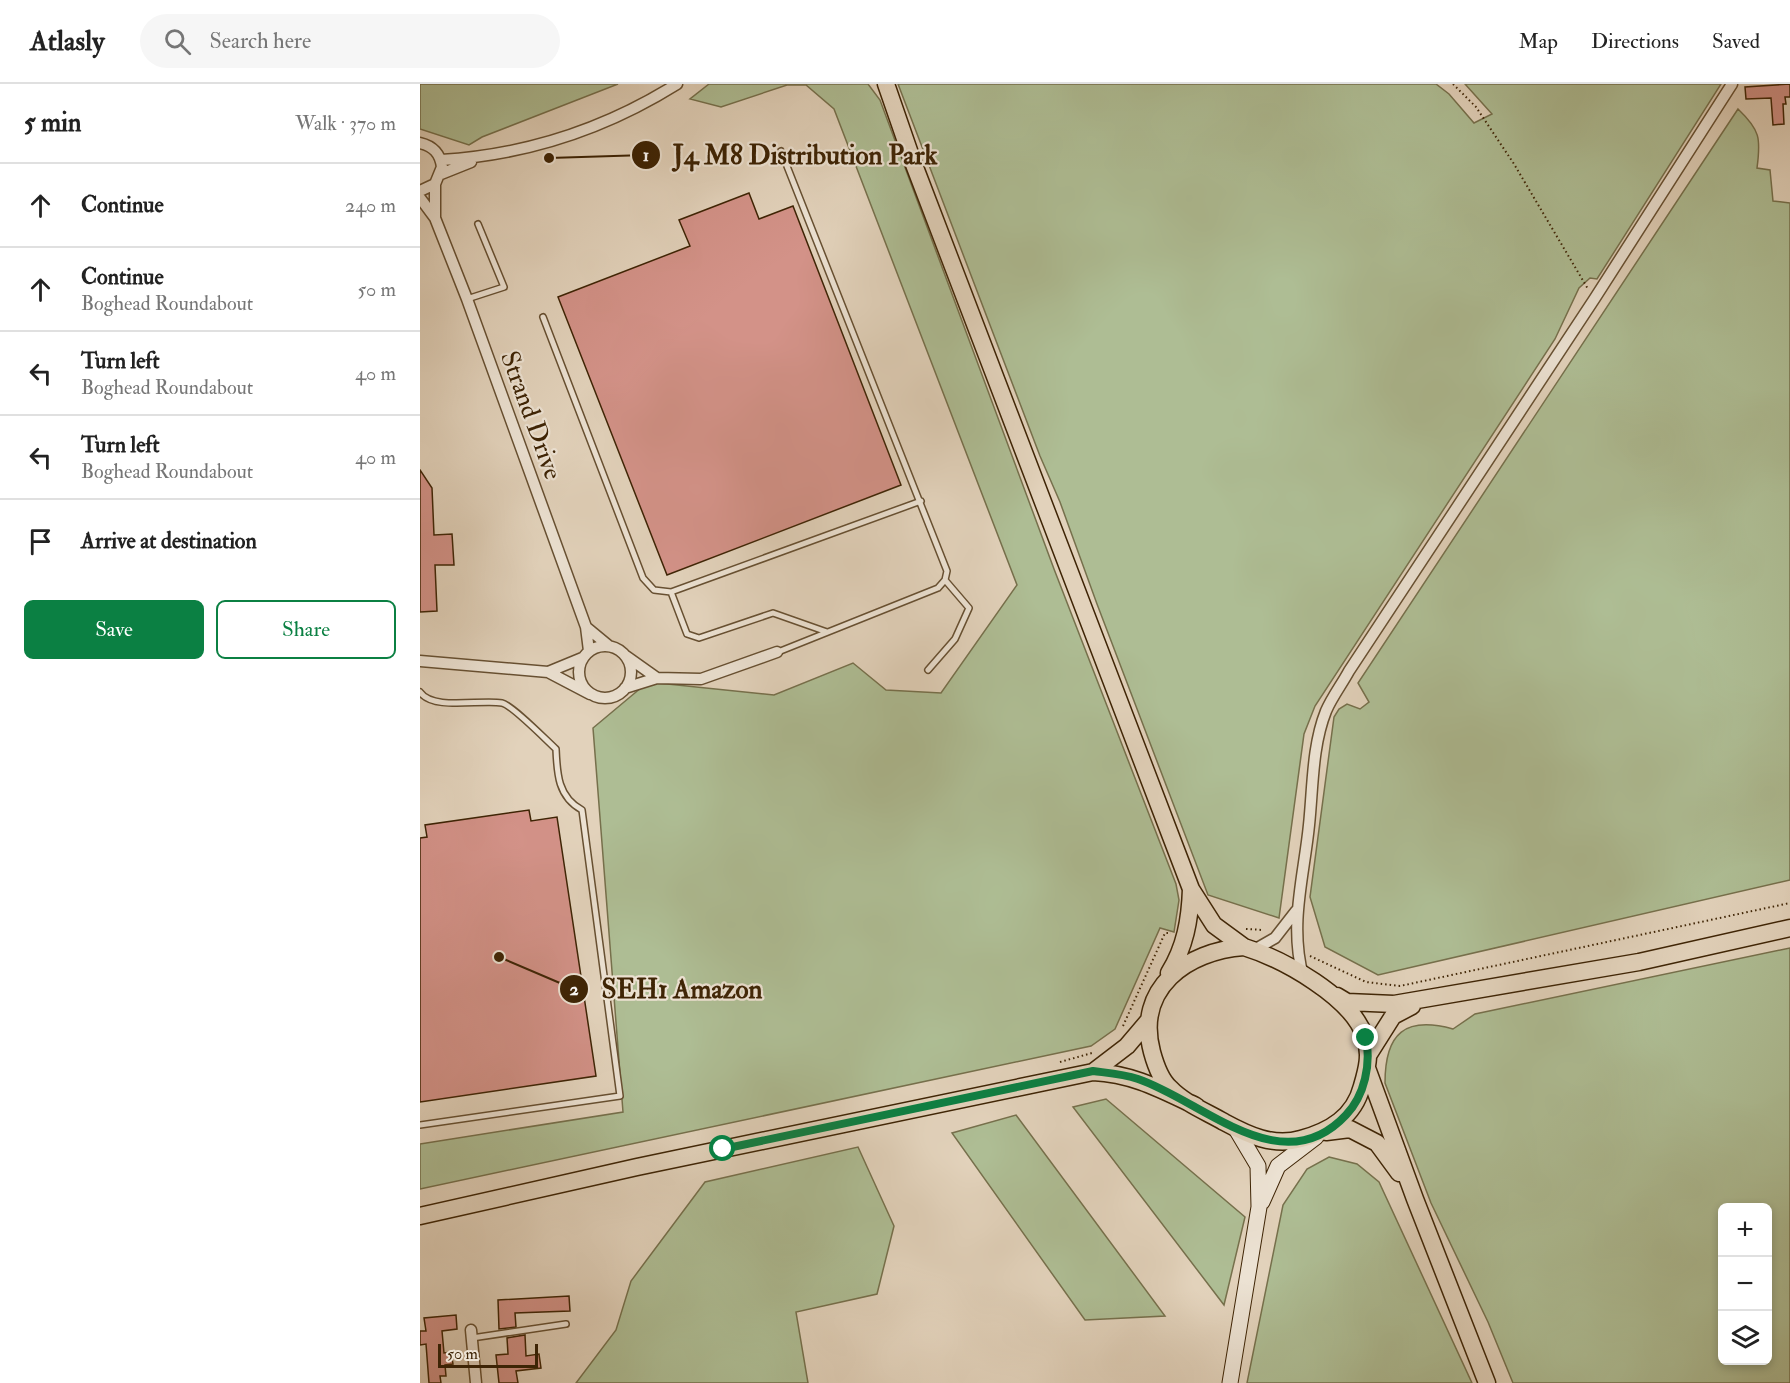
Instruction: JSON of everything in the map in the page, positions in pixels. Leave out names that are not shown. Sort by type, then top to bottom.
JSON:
[{"type":"main road","points":[[886,84],[917,173],[1191,889],[1214,925],[1249,949],[1303,976],[1347,1002],[1394,1004],[1639,962],[1790,928]]},
{"type":"main road","points":[[1191,889],[1186,935],[1178,958],[1161,986],[1149,1020],[1148,1037],[1155,1064],[1169,1088],[1196,1106]]},
{"type":"main road","points":[[1161,986],[1194,958],[1223,948],[1249,949]]},
{"type":"main road","points":[[1318,985],[1331,993],[1359,1022],[1368,1061],[1415,1199],[1487,1383]]},
{"type":"main road","points":[[1259,1207],[1278,1166],[1322,1133],[1338,1124],[1351,1110],[1360,1094],[1368,1061],[1394,1016],[1425,998]]},
{"type":"main road","points":[[1093,1071],[1126,1046],[1149,1020]]},
{"type":"main road","points":[[420,1216],[637,1167],[1093,1071],[1117,1073],[1140,1079],[1259,1138],[1287,1143],[1322,1133],[1350,1130],[1377,1143],[1394,1164],[1415,1199]]},
{"type":"main road","points":[[1230,1383],[1259,1207],[1258,1166],[1236,1128]]},
{"type":"street","points":[[441,160],[483,157],[523,150],[574,134],[632,110],[677,84]]},
{"type":"street","points":[[1303,976],[1296,948],[1296,911],[1309,828],[1316,746],[1326,711],[1349,671],[1595,298],[1732,84]]},
{"type":"street","points":[[420,143],[430,146],[441,160],[441,174],[435,184],[420,191]]},
{"type":"street","points":[[441,174],[483,157]]},
{"type":"street","name":"Strand Drive","points":[[435,184],[435,218]]},
{"type":"street","name":"Strand Drive","points":[[420,198],[435,218],[467,299],[586,627],[585,654]]},
{"type":"street","points":[[586,627],[609,646],[657,678]]},
{"type":"street","points":[[549,672],[585,654],[609,646]]},
{"type":"street","points":[[420,661],[549,672],[590,694],[605,698],[612,697],[625,688],[657,678],[701,679],[777,652]]},
{"type":"street","points":[[585,654],[579,665],[580,681],[590,694]]},
{"type":"street","points":[[625,655],[631,671],[625,688]]},
{"type":"street","points":[[1249,949],[1275,938],[1296,911]]},
{"type":"street","points":[[472,1334],[476,1383]]},
{"type":"lane","points":[[777,652],[938,588],[945,580],[947,572],[782,151]]},
{"type":"lane","points":[[467,299],[504,287],[478,224]]},
{"type":"lane","points":[[543,317],[643,578],[654,590],[671,592],[921,501]]},
{"type":"lane","points":[[928,670],[955,639],[969,608],[945,580]]},
{"type":"lane","points":[[671,592],[687,634],[699,638],[773,613],[827,632]]},
{"type":"lane","points":[[420,692],[431,701],[507,705],[556,749],[557,781],[571,804],[582,810],[620,1096],[420,1125]]},
{"type":"lane","points":[[472,1334],[566,1324]]},
{"type":"path","points":[[1453,84],[1476,107],[1514,164],[1583,284],[1595,298]]},
{"type":"path","points":[[1296,948],[1366,982],[1400,986],[1790,903]]},
{"type":"path","points":[[1239,926],[1260,928],[1275,938]]},
{"type":"path","points":[[1121,1030],[1165,933],[1186,935]]},
{"type":"path","points":[[1059,1063],[1095,1052]]},
{"type":"green space","points":[[420,84],[618,84],[482,137],[469,145],[420,129]]},
{"type":"green space","points":[[709,84],[868,84],[880,100],[1054,569],[1176,884],[1179,900],[1174,932],[1160,928],[1115,1029],[1091,1046],[420,1189],[420,1144],[623,1112],[593,728],[648,682],[774,695],[853,663],[886,690],[941,693],[1017,585],[834,109],[806,85],[787,85],[721,107],[690,99]]},
{"type":"green space","points":[[898,84],[1436,84],[1449,94],[1474,123],[1492,114],[1465,84],[1721,84],[1597,279],[1590,278],[1579,288],[1555,339],[1315,706],[1304,734],[1279,918],[1208,895],[1060,502],[1040,456]]},
{"type":"green space","points":[[1738,109],[1755,129],[1759,142],[1757,168],[1770,170],[1773,201],[1790,203],[1790,880],[1378,975],[1325,947],[1310,897],[1334,717],[1339,709],[1347,704],[1360,709],[1369,702],[1358,683]]},
{"type":"green space","points":[[1790,948],[1790,1383],[1513,1383],[1488,1322],[1431,1203],[1385,1083],[1389,1052],[1401,1032],[1410,1027],[1422,1025],[1453,1029],[1475,1014]]},
{"type":"green space","points":[[1106,1099],[1245,1217],[1224,1305],[1073,1107]]},
{"type":"green space","points":[[1016,1115],[1165,1316],[1085,1320],[952,1133]]},
{"type":"green space","points":[[858,1147],[894,1226],[877,1294],[796,1312],[808,1383],[576,1383],[616,1330],[631,1281],[705,1182]]},
{"type":"green space","points":[[1329,1157],[1357,1164],[1379,1182],[1472,1383],[1247,1383],[1283,1205],[1307,1169]]},
{"type":"building","points":[[1790,84],[1790,97],[1785,97],[1786,104],[1783,104],[1784,124],[1773,125],[1771,98],[1746,99],[1745,87]]},
{"type":"building","points":[[749,193],[759,219],[793,206],[901,485],[667,575],[558,297],[690,246],[679,220]]},
{"type":"building","points":[[420,470],[432,488],[434,535],[452,534],[454,565],[435,565],[437,611],[420,612]]},
{"type":"building","points":[[529,810],[531,821],[557,817],[596,1076],[420,1102],[420,838],[427,837],[425,825]]},
{"type":"building","points":[[569,1296],[570,1311],[515,1313],[516,1327],[499,1329],[498,1300]]},
{"type":"building","points":[[456,1315],[457,1329],[442,1331],[444,1353],[451,1352],[453,1364],[445,1365],[446,1376],[440,1376],[441,1383],[429,1383],[426,1344],[420,1345],[420,1331],[426,1331],[424,1318]]},
{"type":"building","points":[[525,1335],[526,1356],[539,1354],[541,1368],[516,1371],[518,1383],[499,1383],[496,1355],[508,1354],[507,1338]]},
{"type":"place","name":"J4 M8 Distribution Park","points":[[549,158]]},
{"type":"place","name":"SEH1 Amazon","points":[[499,957]]},
{"type":"route","points":[[723,1149],[1017,1089],[1093,1071],[1117,1073],[1140,1079],[1236,1128],[1259,1138],[1287,1143],[1325,1132],[1338,1124],[1351,1110],[1360,1094],[1367,1068],[1369,1054],[1366,1038]]}]
